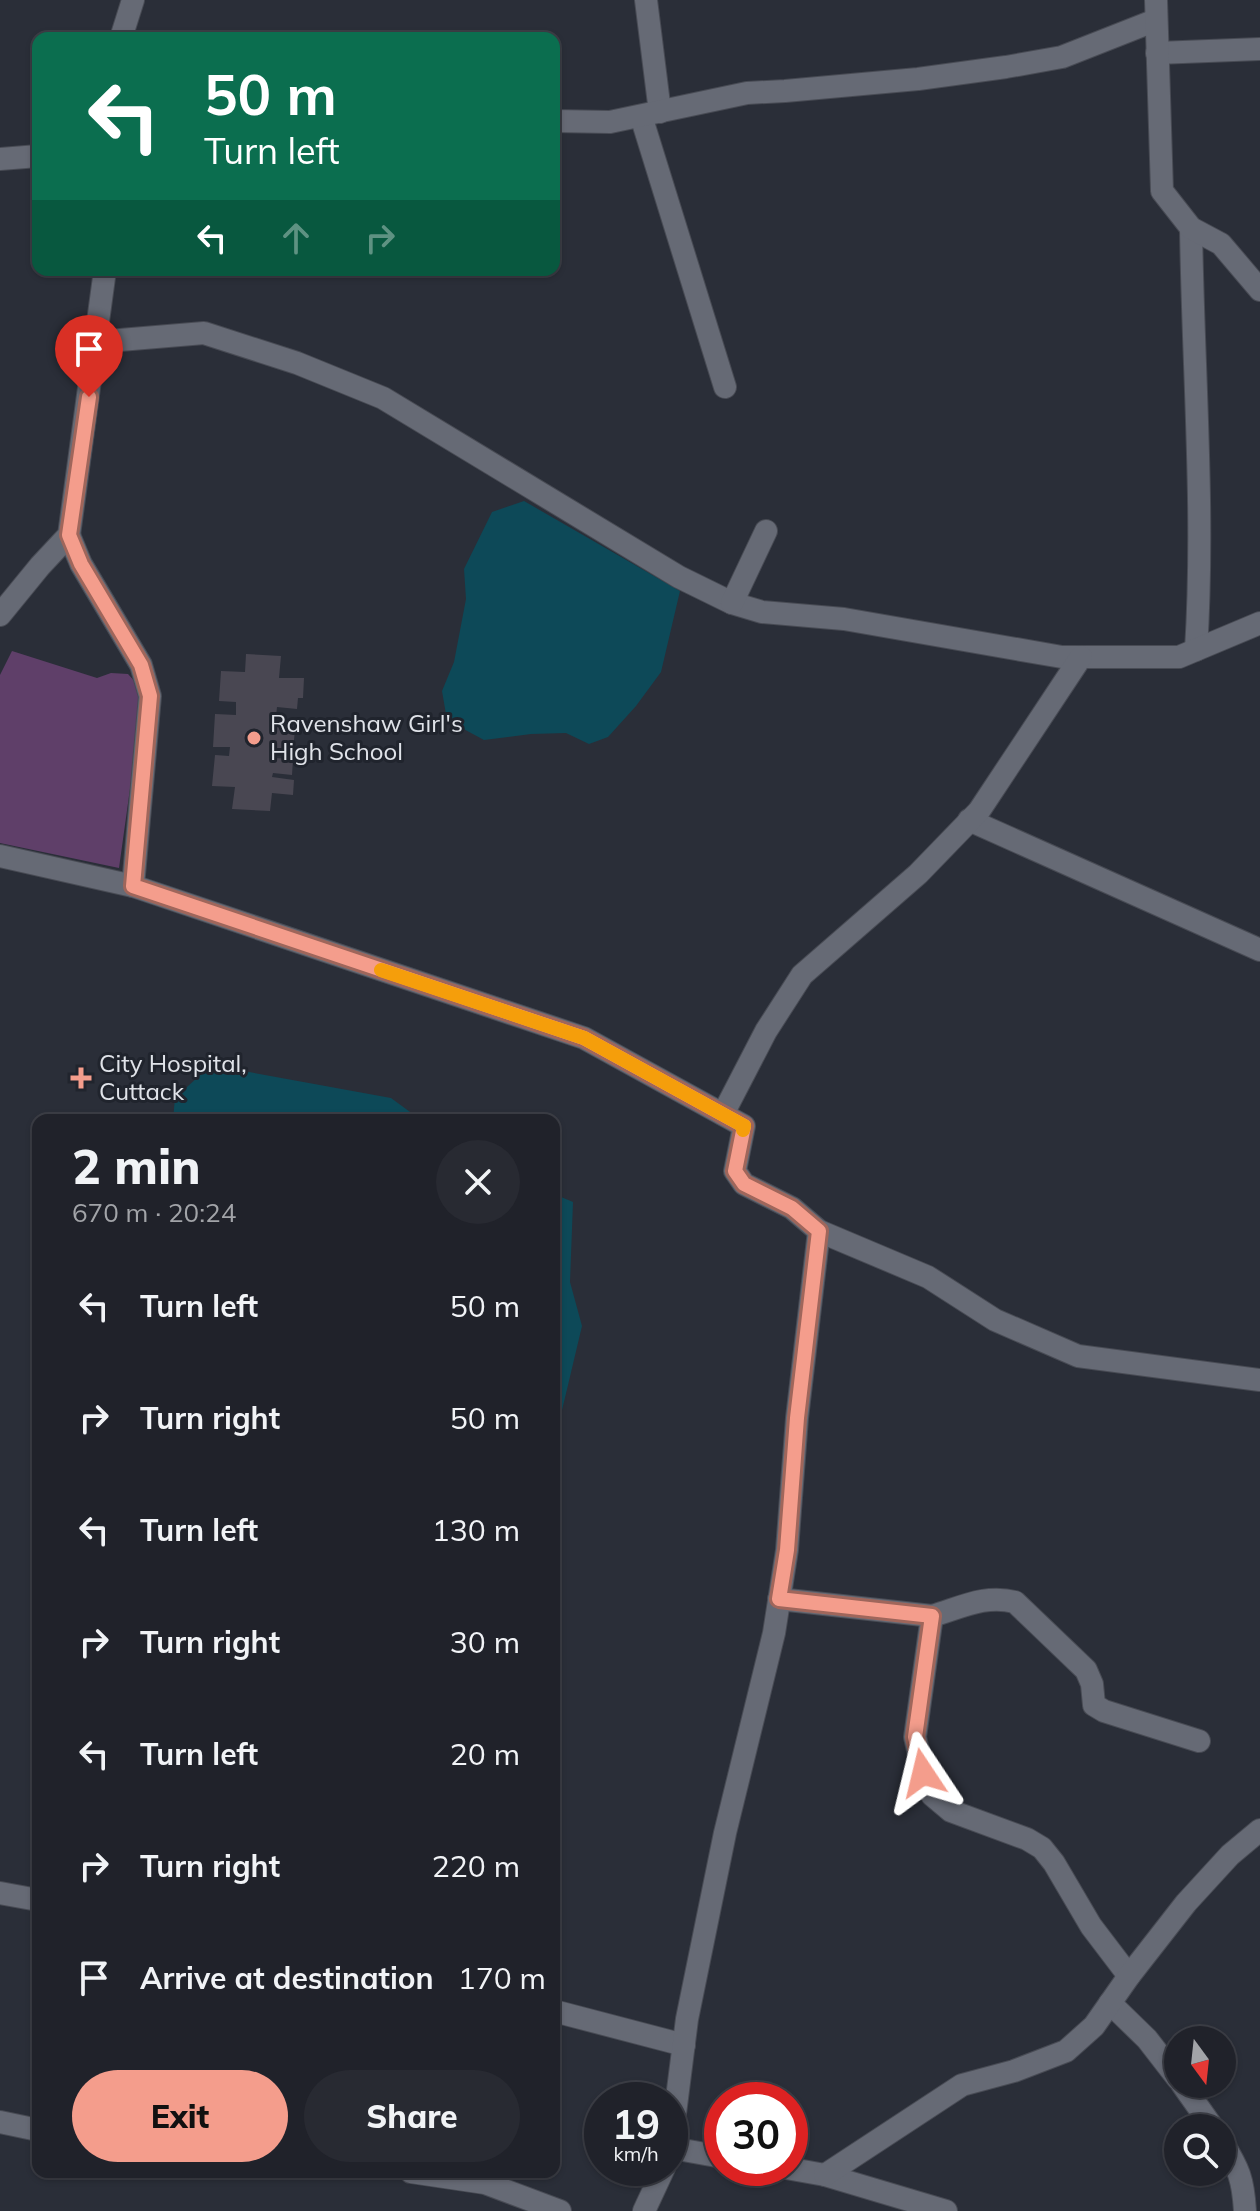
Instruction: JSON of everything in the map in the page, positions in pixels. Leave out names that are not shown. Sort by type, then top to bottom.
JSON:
[{"type":"street","points":[[123,32],[133,0]]},
{"type":"street","points":[[646,0],[650,114],[725,387]]},
{"type":"street","points":[[560,121],[610,122],[747,93],[918,79],[1062,57],[1156,10],[1162,191],[1191,228],[1221,244],[1260,290]]},
{"type":"street","points":[[1157,53],[1260,49]]},
{"type":"street","points":[[0,159],[32,156]]},
{"type":"street","points":[[1191,228],[1200,508],[1196,650]]},
{"type":"street","points":[[104,276],[69,535],[81,564],[141,665],[150,696],[133,886]]},
{"type":"street","points":[[96,342],[204,333],[297,363],[369,392],[679,577],[732,603],[762,612],[844,619],[1062,657],[1179,657],[1260,623]]},
{"type":"street","points":[[732,603],[766,531]]},
{"type":"street","points":[[0,615],[69,535]]},
{"type":"street","points":[[723,1114],[766,1031],[802,975],[918,874],[979,811],[1081,657]]},
{"type":"street","points":[[969,820],[1260,950]]},
{"type":"street","points":[[0,856],[133,886],[584,1038],[744,1126],[735,1171],[744,1184],[792,1208],[819,1231],[928,1277],[995,1320],[1078,1356],[1260,1380]]},
{"type":"street","points":[[679,2082],[687,2019],[725,1833],[774,1633],[787,1550],[797,1418],[819,1231]]},
{"type":"street","points":[[779,1599],[932,1616],[974,1601],[1003,1599],[1015,1602],[1086,1670],[1092,1684],[1094,1705],[1104,1711],[1199,1741]]},
{"type":"street","points":[[932,1616],[915,1737],[923,1773],[932,1795],[951,1811],[1027,1839],[1042,1848],[1091,1926],[1129,1976]]},
{"type":"street","points":[[825,2175],[962,2085],[1014,2071],[1066,2051],[1094,2026],[1186,1903],[1230,1855],[1260,1830]]},
{"type":"street","points":[[0,1893],[32,1899]]},
{"type":"street","points":[[0,1902],[32,1908]]},
{"type":"street","points":[[1110,2003],[1147,2039],[1164,2061]]},
{"type":"street","points":[[560,2013],[684,2045]]},
{"type":"street","points":[[0,2122],[32,2129]]},
{"type":"street","points":[[1236,2164],[1243,2185],[1245,2211]]},
{"type":"street","points":[[808,2172],[946,2211]]},
{"type":"street","points":[[451,2178],[485,2183],[560,2211]]},
{"type":"street","points":[[644,2211],[655,2186]]},
{"type":"shaded area","points":[[12,651],[97,678],[111,673],[128,674],[143,695],[119,868],[0,843],[0,675]]},
{"type":"water","points":[[524,501],[680,591],[661,672],[608,737],[589,744],[566,733],[484,740],[447,720],[442,691],[454,662],[466,599],[464,569],[492,512]]},
{"type":"water","points":[[211,1065],[391,1098],[413,1114],[174,1114],[175,1098]]},
{"type":"water","points":[[560,1197],[573,1202],[570,1282],[582,1326],[560,1419]]},
{"type":"building","name":"Ravenshaw Girl's High School","points":[[246,654],[281,656],[279,678],[304,678],[303,698],[298,698],[297,709],[277,707],[275,726],[295,728],[293,753],[275,752],[274,758],[293,759],[292,775],[273,773],[272,777],[294,780],[293,795],[272,793],[270,811],[232,809],[235,787],[212,786],[215,755],[229,756],[230,747],[213,747],[215,714],[236,715],[236,702],[219,701],[221,671],[245,672]]},
{"type":"slow traffic","points":[[381,970],[584,1038],[744,1126],[743,1130]]},
{"type":"place","name":"Ravenshaw Girl's High School","points":[[254,738]]},
{"type":"place","name":"City Hospital, Cuttack","points":[[81,1078]]},
{"type":"route","points":[[89,397],[69,535],[81,564],[141,665],[150,696],[133,886],[584,1038],[744,1126],[735,1171],[744,1184],[792,1208],[819,1231],[797,1418],[787,1550],[779,1599],[932,1616],[915,1737],[923,1773]]}]
